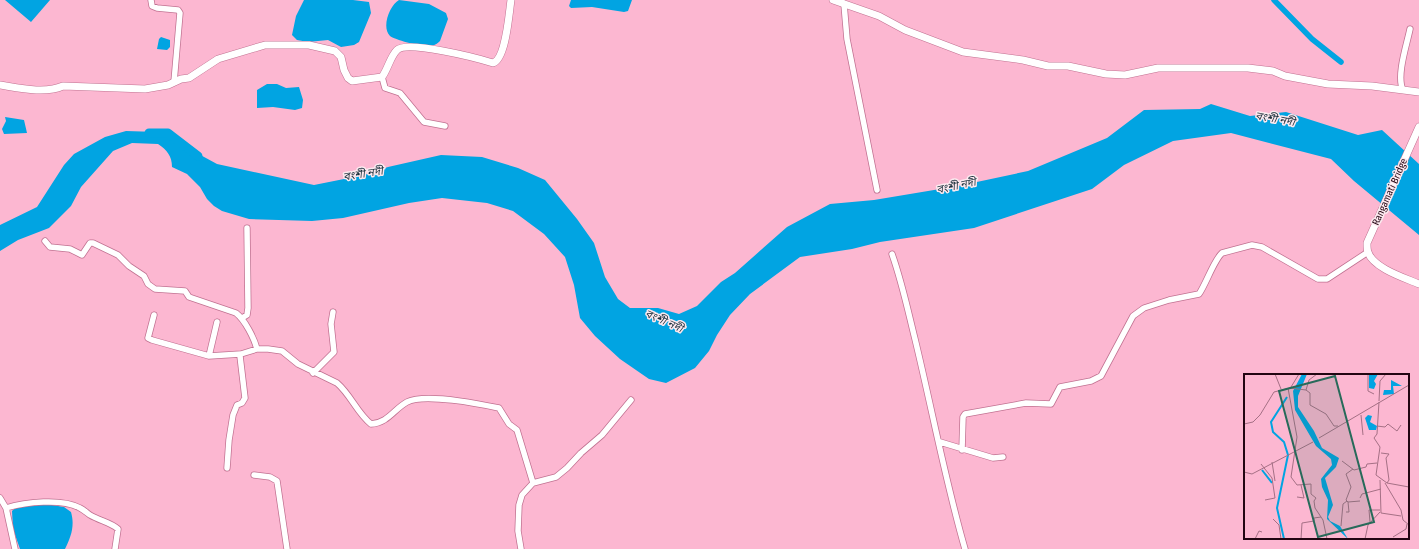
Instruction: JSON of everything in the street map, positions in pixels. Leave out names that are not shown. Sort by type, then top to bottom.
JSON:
[{"type":"street","points":[[151,0],[152,6],[157,8],[178,10],[180,13],[174,82]]},
{"type":"street","points":[[445,126],[424,122],[400,94],[385,88],[382,77],[397,50],[404,46],[434,50],[493,63],[496,62],[503,49],[511,0]]},
{"type":"street","points":[[833,0],[879,16],[905,30],[963,52],[1023,60],[1048,66],[1068,66],[1106,74],[1126,75],[1158,68],[1248,68],[1273,71],[1285,76],[1328,84],[1419,92]]},
{"type":"street","points":[[842,2],[847,39],[877,190]]},
{"type":"street","points":[[1403,90],[1400,84],[1410,29]]},
{"type":"street","points":[[0,85],[34,89],[56,89],[63,86],[145,88],[168,85],[189,78],[218,59],[265,45],[309,45],[325,48],[339,53],[344,70],[348,78],[352,81],[382,77]]},
{"type":"street","name":"Rangamati Bridge","points":[[1368,252],[1367,243],[1418,129]]},
{"type":"street","points":[[242,318],[247,315],[248,308],[247,228]]},
{"type":"street","points":[[45,241],[50,246],[70,249],[82,255],[90,244],[93,243],[118,255],[129,266],[144,276],[148,284],[155,289],[185,291],[189,297],[236,313],[242,318],[255,341],[257,349]]},
{"type":"street","points":[[962,450],[963,417],[965,414],[1026,403],[1051,404],[1054,402],[1060,387],[1091,381],[1101,376],[1133,316],[1144,308],[1169,300],[1199,294],[1207,282],[1218,256],[1222,253],[1252,245],[1262,247],[1318,279],[1327,279],[1368,252],[1373,260],[1386,270],[1419,284]]},
{"type":"street","points":[[892,254],[904,292],[940,442],[954,509],[965,549]]},
{"type":"street","points":[[313,372],[334,352],[331,324],[333,312]]},
{"type":"street","points":[[154,315],[148,338],[209,356],[241,354],[257,349],[268,349],[282,352],[313,372],[337,383],[371,424],[386,420],[408,402],[420,399],[453,401],[499,408],[509,424],[516,430],[534,483]]},
{"type":"street","points":[[209,356],[217,322]]},
{"type":"street","points":[[227,468],[233,415],[237,405],[242,403],[245,398],[241,354]]},
{"type":"street","points":[[521,549],[518,530],[519,505],[522,495],[534,483],[556,477],[567,468],[581,453],[602,435],[631,400]]},
{"type":"street","points":[[940,442],[962,450],[993,458],[1003,457]]},
{"type":"street","points":[[254,475],[270,477],[277,481],[287,549]]},
{"type":"street","points":[[0,498],[6,508],[15,549]]},
{"type":"street","points":[[6,508],[28,502],[45,501],[79,507],[91,515],[114,525],[118,529],[115,549]]},
{"type":"water","points":[[5,0],[50,0],[31,22]]},
{"type":"water","points":[[304,0],[353,0],[369,2],[371,13],[359,42],[354,45],[341,47],[328,40],[308,42],[297,40],[292,35],[296,16]]},
{"type":"water","points":[[399,0],[429,4],[446,13],[448,19],[440,41],[432,46],[423,46],[390,36],[386,27],[388,16],[393,6]]},
{"type":"water","points":[[571,0],[632,0],[628,11],[624,12],[592,7],[571,8],[569,6]]},
{"type":"water","points":[[161,37],[170,40],[170,47],[167,50],[157,49],[159,39]]},
{"type":"water","points":[[267,84],[277,84],[286,88],[299,87],[303,100],[302,108],[295,110],[273,107],[257,108],[257,90]]},
{"type":"water","points":[[1211,104],[1250,116],[1286,112],[1358,135],[1382,130],[1419,164],[1419,235],[1354,181],[1331,159],[1231,133],[1173,141],[1124,165],[1092,189],[974,228],[880,242],[852,249],[800,257],[750,294],[730,315],[709,351],[695,368],[666,383],[649,379],[620,359],[595,336],[580,318],[574,285],[565,257],[544,234],[513,211],[487,203],[442,198],[409,203],[343,218],[312,221],[249,219],[222,211],[214,206],[207,199],[200,187],[187,174],[172,167],[168,154],[158,144],[132,143],[113,151],[81,187],[71,206],[49,228],[18,240],[0,251],[0,225],[37,207],[64,165],[74,154],[105,137],[126,131],[158,132],[217,164],[314,185],[364,175],[388,167],[441,155],[482,157],[518,168],[545,180],[577,219],[594,243],[605,277],[618,299],[630,308],[658,308],[679,314],[697,306],[721,282],[735,273],[787,227],[830,204],[874,200],[958,186],[1028,171],[1107,138],[1144,110],[1200,109]]},
{"type":"water","points":[[5,117],[24,120],[27,133],[4,134],[2,129],[6,121]]},
{"type":"water","points":[[46,504],[64,507],[71,512],[73,522],[72,531],[65,549],[20,549],[13,529],[12,511],[16,507]]},
{"type":"waterway","points":[[1274,0],[1312,39],[1341,62]]},
{"type":"waterway","name":"বংশী নদী","points":[[149,133],[168,133],[198,156]]}]
